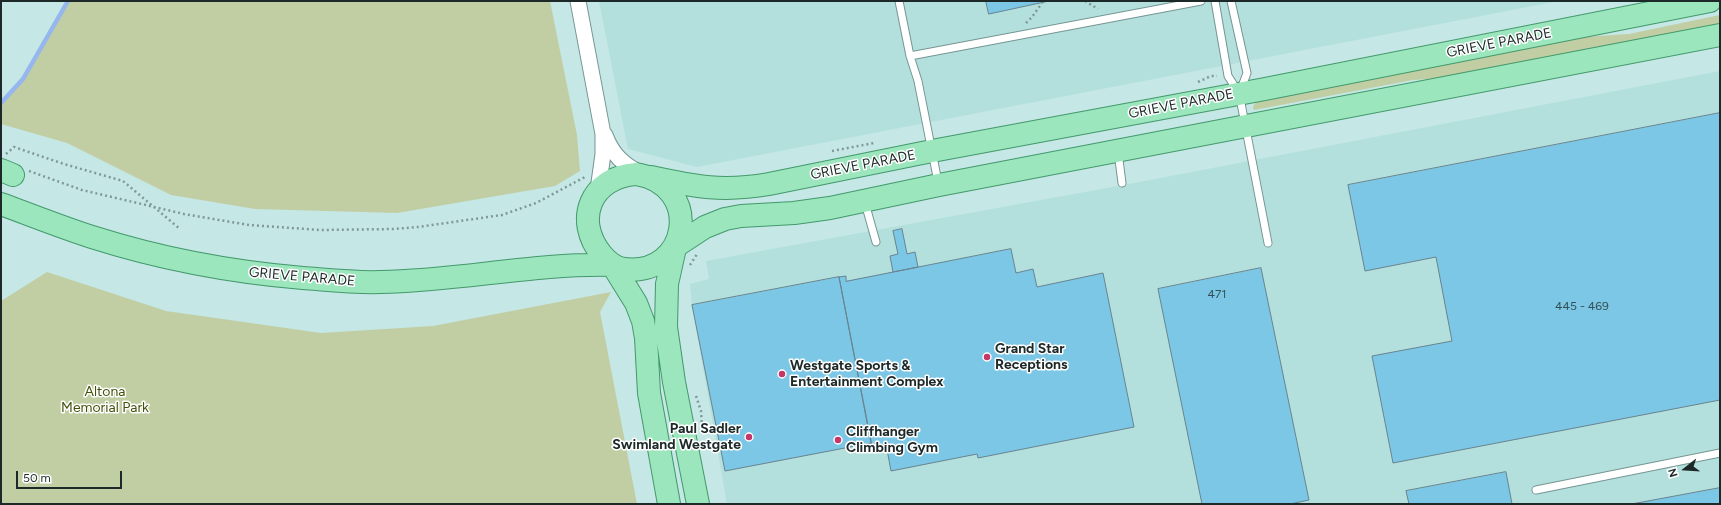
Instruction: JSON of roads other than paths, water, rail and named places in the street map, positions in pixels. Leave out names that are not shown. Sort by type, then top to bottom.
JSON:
[{"type":"main road","name":"GRIEVE PARADE","points":[[648,176],[703,187],[744,188],[1710,1]]},
{"type":"main road","points":[[612,265],[631,269],[648,267],[660,262],[675,247],[705,227],[725,219],[741,216],[813,211],[1118,150],[1720,34]]},
{"type":"main road","points":[[670,504],[649,393],[643,321],[636,303],[612,265],[594,244],[589,232],[588,213],[596,193],[610,181],[636,174],[648,176],[661,182],[668,190],[678,207],[680,227],[667,284],[666,333],[698,504]]},
{"type":"main road","name":"GRIEVE PARADE","points":[[1,204],[92,237],[140,251],[197,264],[240,272],[268,275],[339,281],[429,281],[563,266],[612,265]]},
{"type":"street","points":[[578,1],[604,140],[602,165],[596,193]]},
{"type":"street","points":[[602,128],[608,144],[618,159],[630,168],[648,176]]},
{"type":"lane","points":[[899,1],[910,56],[918,81],[939,185]]},
{"type":"lane","points":[[910,56],[1201,1]]},
{"type":"lane","points":[[1215,1],[1228,76],[1239,93],[1268,243]]},
{"type":"lane","points":[[1231,1],[1247,74],[1239,93]]},
{"type":"lane","points":[[1118,150],[1122,182]]},
{"type":"lane","points":[[864,201],[876,242]]},
{"type":"lane","points":[[1536,490],[1720,453]]},
{"type":"waterway","points":[[1,103],[23,79],[68,1]]},
{"type":"place","name":"Grand Star Receptions","points":[[987,357]]},
{"type":"place","name":"Westgate Sports & Entertainment Complex","points":[[782,374]]},
{"type":"place","name":"Paul Sadler Swimland Westgate","points":[[749,437]]},
{"type":"place","name":"Cliffhanger Climbing Gym","points":[[838,440]]},
{"type":"park label","name":"Altona Memorial Park","points":[[105,400]]}]
